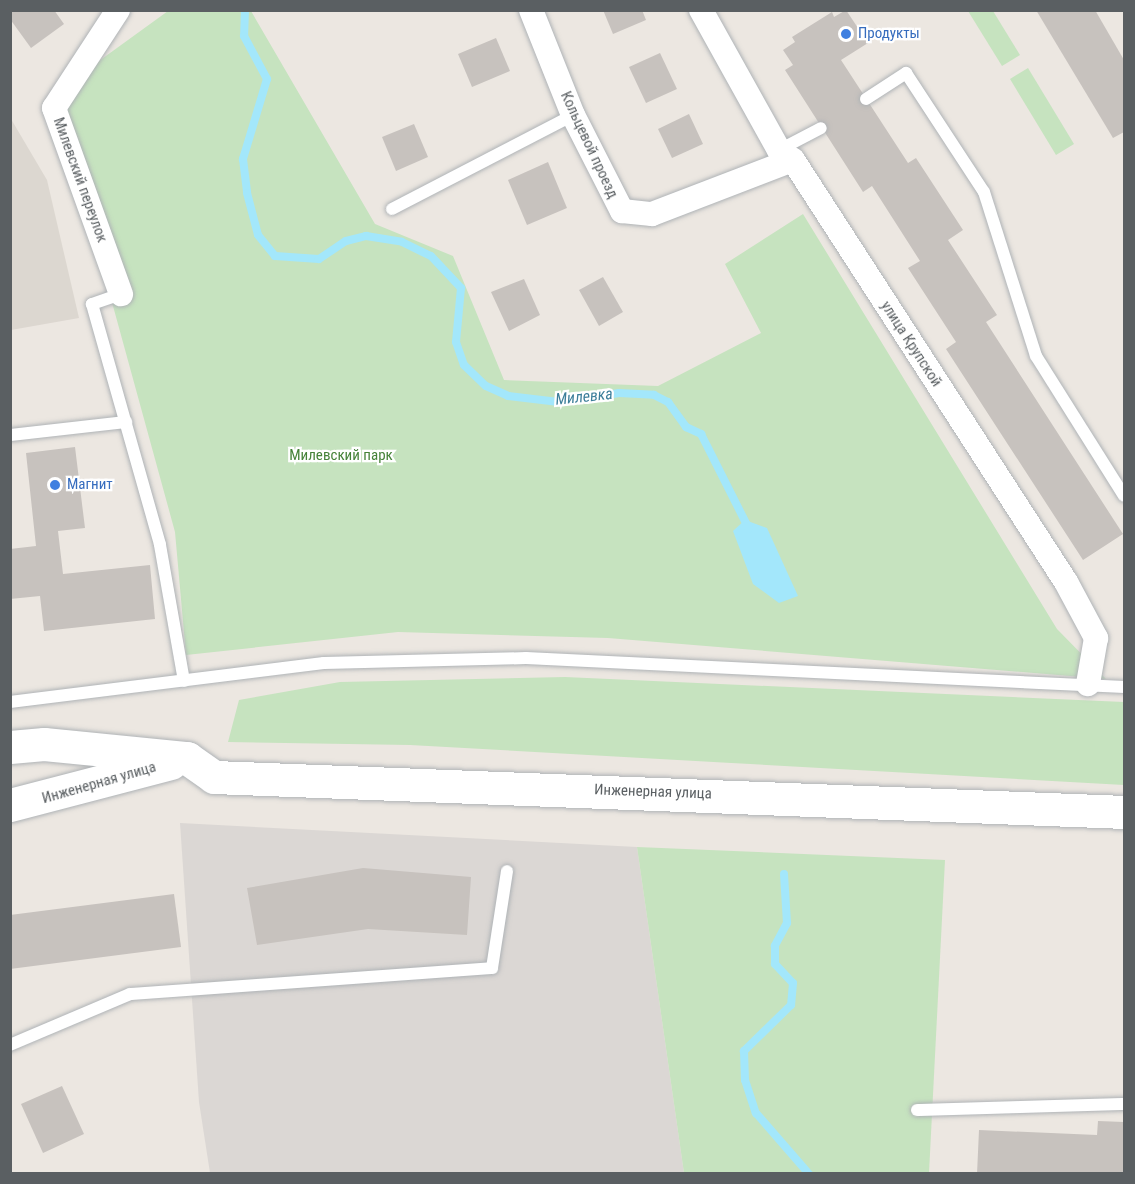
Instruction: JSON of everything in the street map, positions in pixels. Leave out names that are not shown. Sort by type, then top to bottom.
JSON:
[{"type":"main road","name":"Инженерная улица","points":[[10,747],[44,744],[187,758],[214,777],[1125,812]]},
{"type":"main road","points":[[21,804],[43,792],[44,744]]},
{"type":"main road","name":"Инженерная улица","points":[[21,804],[187,758]]},
{"type":"street","name":"Милевский переулок","points":[[118,10],[54,108],[121,294]]},
{"type":"street","name":"Кольцевой проезд","points":[[531,10],[573,115],[612,199],[622,211],[652,214],[786,155]]},
{"type":"street","name":"улица Крупской","points":[[701,10],[786,155],[1066,582],[1096,638],[1088,684]]},
{"type":"lane","points":[[866,99],[906,73],[913,82],[984,192],[1036,356],[1125,496]]},
{"type":"lane","points":[[392,209],[573,115]]},
{"type":"lane","points":[[786,155],[821,128]]},
{"type":"lane","points":[[121,294],[92,304],[160,545],[184,681]]},
{"type":"lane","points":[[10,435],[126,423]]},
{"type":"lane","points":[[10,702],[324,663],[526,658],[1125,687]]},
{"type":"lane","points":[[10,1044],[130,994],[492,968],[507,871]]},
{"type":"lane","points":[[917,1110],[1125,1104]]},
{"type":"shaded area","points":[[11,119],[47,180],[79,318],[11,330]]},
{"type":"shaded area","points":[[180,823],[637,847],[684,1173],[210,1173],[199,1102]]},
{"type":"green space","name":"Милевский парк","points":[[168,11],[251,11],[375,224],[453,256],[504,380],[658,386],[761,333],[725,264],[803,214],[1057,629],[1106,679],[608,638],[398,632],[186,655],[175,532],[79,182],[48,98]]},
{"type":"green space","points":[[968,11],[993,11],[1020,55],[1002,66]]},
{"type":"green space","points":[[1028,68],[1074,144],[1056,155],[1010,79]]},
{"type":"green space","points":[[565,677],[1124,702],[1124,785],[410,745],[228,742],[239,700],[340,682]]},
{"type":"green space","points":[[637,847],[945,860],[929,1173],[684,1173]]},
{"type":"water","points":[[745,520],[767,528],[798,596],[779,603],[753,584],[733,531]]},
{"type":"building","points":[[10,10],[54,10],[64,24],[31,48],[10,19]]},
{"type":"building","points":[[603,10],[642,10],[646,20],[613,34]]},
{"type":"building","points":[[846,10],[868,43],[841,60],[908,163],[916,158],[963,230],[948,240],[997,315],[986,322],[1123,534],[1083,560],[946,349],[956,342],[908,268],[920,261],[872,186],[863,192],[785,70],[793,65],[783,50],[795,42],[792,37],[832,12],[834,17]]},
{"type":"building","points":[[1036,10],[1095,10],[1124,60],[1124,132],[1113,138]]},
{"type":"building","points":[[496,38],[510,71],[472,87],[458,54]]},
{"type":"building","points":[[660,53],[677,89],[646,103],[629,67]]},
{"type":"building","points":[[689,114],[703,144],[672,158],[658,129]]},
{"type":"building","points":[[414,124],[428,157],[396,171],[382,137]]},
{"type":"building","points":[[548,162],[567,208],[527,225],[508,180]]},
{"type":"building","points":[[603,277],[623,312],[599,326],[579,290]]},
{"type":"building","points":[[524,279],[540,315],[509,331],[491,292]]},
{"type":"building","points":[[75,447],[85,528],[58,531],[63,574],[150,565],[155,619],[44,631],[40,596],[10,599],[10,549],[36,546],[26,453]]},
{"type":"building","points":[[363,868],[471,877],[467,935],[368,929],[257,945],[247,888]]},
{"type":"building","points":[[174,894],[181,947],[10,969],[10,915]]},
{"type":"building","points":[[62,1086],[84,1134],[43,1153],[21,1104]]},
{"type":"building","points":[[1098,1121],[1124,1122],[1124,1173],[977,1174],[979,1130],[1097,1135]]},
{"type":"waterway","name":"Милевка","points":[[245,10],[244,36],[267,79],[243,159],[247,193],[258,235],[275,256],[319,259],[346,241],[366,236],[402,242],[431,256],[461,288],[456,342],[464,365],[486,386],[508,396],[559,402],[619,393],[654,395],[668,402],[686,427],[701,434],[749,529]]},
{"type":"waterway","name":"Милевка","points":[[784,874],[787,923],[775,946],[775,964],[793,983],[791,1005],[744,1051],[745,1080],[756,1113],[809,1174]]},
{"type":"place","name":"Продукты","points":[[846,34]]},
{"type":"place","name":"Магнит","points":[[55,485]]}]
